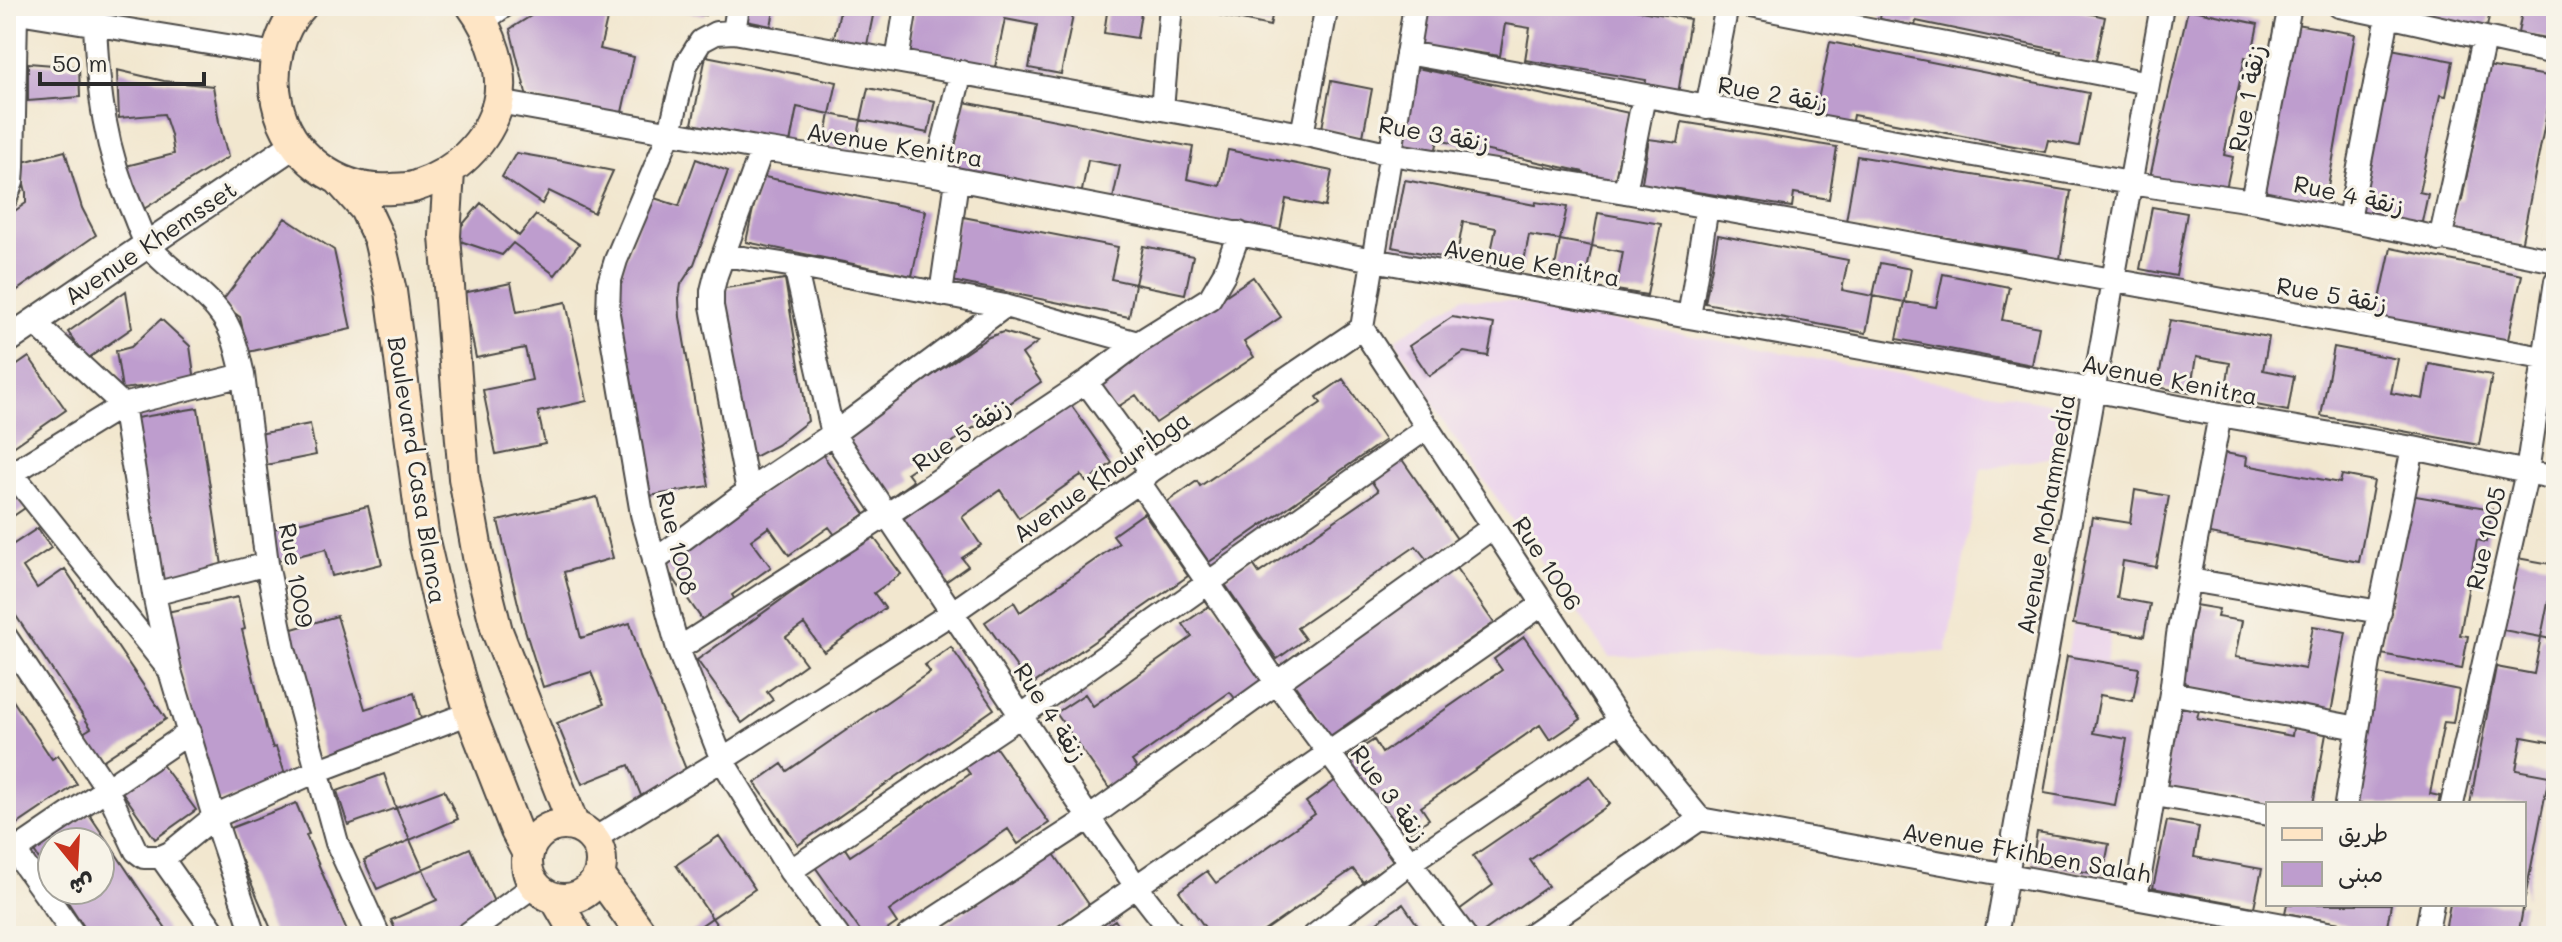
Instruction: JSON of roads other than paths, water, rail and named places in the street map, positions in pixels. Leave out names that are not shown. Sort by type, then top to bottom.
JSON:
[{"type":"main road","points":[[302,6],[293,15],[276,54],[274,86],[280,116],[295,144],[315,165],[339,180],[376,190],[414,187],[449,172],[469,155],[484,134],[499,102],[498,63],[487,11]]},
{"type":"main road","name":"Boulevard Casa Blanca","points":[[449,172],[445,236],[464,478],[478,556],[497,631],[584,833]]},
{"type":"main road","name":"Boulevard Casa Blanca","points":[[339,180],[365,209],[379,239],[391,291],[424,541],[442,618],[470,713],[528,854]]},
{"type":"main road","points":[[545,892],[569,899],[592,886],[599,875],[600,850],[584,833],[562,825],[550,828],[540,834],[528,854],[530,875],[577,936]]},
{"type":"main road","points":[[599,875],[643,936]]},
{"type":"street","points":[[670,132],[686,65],[693,52],[701,41],[716,33],[740,33],[738,6]]},
{"type":"street","points":[[897,61],[906,6]]},
{"type":"street","points":[[1162,109],[1171,6]]},
{"type":"street","points":[[1302,134],[1327,6]]},
{"type":"street","points":[[1362,328],[1415,6]]},
{"type":"street","points":[[1707,108],[1727,6]]},
{"type":"street","points":[[1750,6],[2148,83]]},
{"type":"street","name":"Avenue Mohammedia","points":[[1996,936],[2162,6]]},
{"type":"street","name":"Rue 1 زنقة","points":[[2252,201],[2290,6]]},
{"type":"street","points":[[2339,6],[2390,11],[2484,39],[2556,53]]},
{"type":"street","points":[[6,198],[12,182],[9,141],[11,11],[276,54]]},
{"type":"street","points":[[2349,219],[2390,11]]},
{"type":"street","points":[[95,25],[103,122],[119,181],[147,243]]},
{"type":"street","name":"Rue 3 زنقة","points":[[740,33],[1302,134],[1391,154],[1625,192],[2113,282]]},
{"type":"street","points":[[2440,240],[2484,39]]},
{"type":"street","name":"Rue 2 زنقة","points":[[1407,53],[2130,183]]},
{"type":"street","points":[[935,175],[961,72]]},
{"type":"street","points":[[1625,192],[1644,96]]},
{"type":"street","name":"Avenue Kenitra","points":[[499,102],[762,149],[935,175],[1373,260],[2413,448],[2556,478]]},
{"type":"street","name":"Rue 1008","points":[[670,132],[609,283],[608,314],[642,514],[678,649],[722,760],[790,871],[838,936]]},
{"type":"street","name":"Avenue Khemsset","points":[[6,341],[295,144]]},
{"type":"street","points":[[748,491],[712,306],[714,283],[762,149]]},
{"type":"street","points":[[941,294],[957,180]]},
{"type":"street","name":"Rue 4 زنقة","points":[[2130,183],[2252,201],[2556,261]]},
{"type":"street","points":[[1689,317],[1707,207]]},
{"type":"street","name":"Rue 5 زنقة","points":[[678,649],[888,514],[1086,382],[1138,343],[1210,298],[1224,274],[1239,233]]},
{"type":"street","name":"Rue 1009","points":[[147,243],[219,312],[230,332],[243,375],[267,564],[284,649],[337,843],[379,936]]},
{"type":"street","points":[[724,255],[1005,306],[1138,343]]},
{"type":"street","points":[[795,266],[833,434]]},
{"type":"street","name":"Rue 1005","points":[[2452,802],[2527,472],[2556,281]]},
{"type":"street","name":"Rue 5 زنقة","points":[[2113,282],[2543,358]]},
{"type":"street","points":[[654,561],[748,491],[833,434],[1005,306]]},
{"type":"street","points":[[34,322],[123,405],[170,671],[254,936]]},
{"type":"street","name":"Avenue Khouribga","points":[[584,833],[722,760],[953,612],[1362,328]]},
{"type":"street","name":"Rue 1006","points":[[1362,328],[1620,721],[1700,819]]},
{"type":"street","points":[[170,671],[9,475],[123,405],[243,375]]},
{"type":"street","name":"Rue 3 زنقة","points":[[1086,382],[1208,583],[1276,682],[1465,936]]},
{"type":"street","points":[[2136,898],[2155,795],[2178,635],[2220,415]]},
{"type":"street","points":[[790,871],[1022,715],[1428,427]]},
{"type":"street","name":"Rue 4 زنقة","points":[[833,434],[1089,818],[1175,936]]},
{"type":"street","points":[[2346,802],[2413,448]]},
{"type":"street","points":[[908,936],[1089,818],[1493,527]]},
{"type":"street","points":[[154,594],[267,564]]},
{"type":"street","points":[[2190,580],[2380,612]]},
{"type":"street","points":[[1065,936],[1543,604]]},
{"type":"street","points":[[6,637],[106,787],[136,851],[144,857],[161,857],[170,853],[214,817],[317,771],[470,713]]},
{"type":"street","points":[[2171,693],[2358,728]]},
{"type":"street","points":[[1314,936],[1409,863],[1620,721]]},
{"type":"street","points":[[75,936],[9,849],[190,732]]},
{"type":"street","points":[[2155,795],[2266,814]]},
{"type":"street","points":[[1529,936],[1700,819]]},
{"type":"street","name":"Avenue Fkihben Salah","points":[[1700,819],[2136,898],[2301,932],[2344,936]]},
{"type":"street","points":[[161,857],[217,936]]},
{"type":"street","points":[[465,936],[545,892]]},
{"type":"street","points":[[2426,936],[2432,906]]}]
